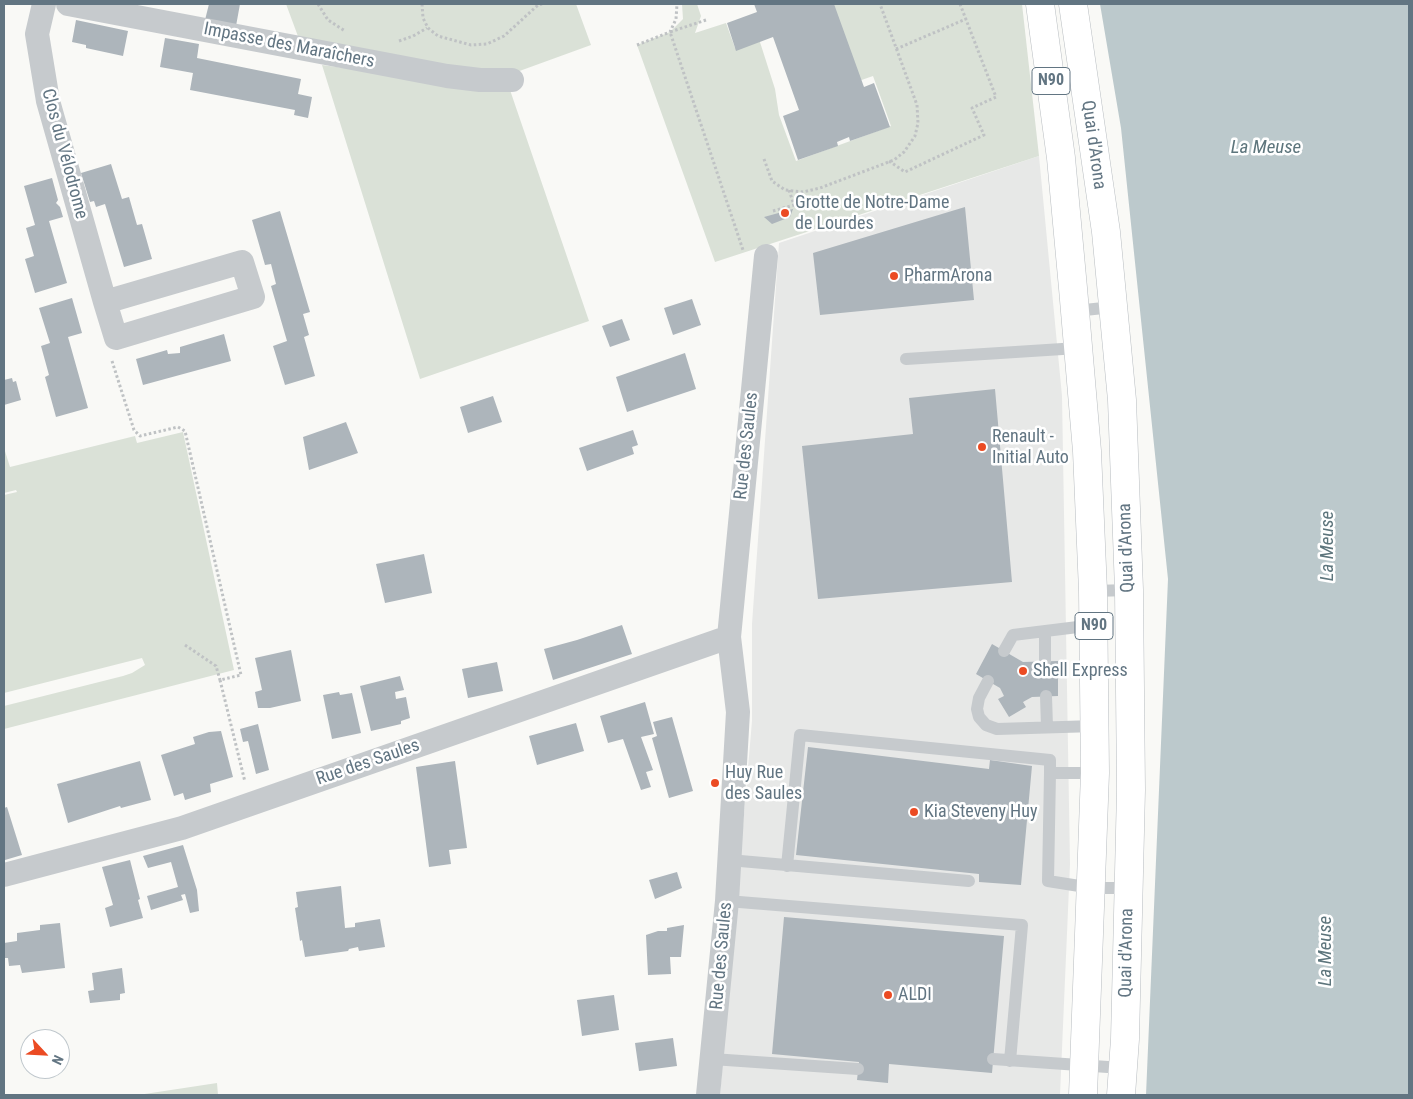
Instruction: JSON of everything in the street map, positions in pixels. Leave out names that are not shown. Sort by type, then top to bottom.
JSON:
[{"type":"main road","name":"Quai d'Arona","points":[[1040,4],[1061,158],[1075,311],[1087,451],[1093,591],[1095,773],[1083,1095]]},
{"type":"main road","name":"Quai d'Arona","points":[[1073,4],[1106,232],[1122,400],[1129,590],[1131,790],[1121,1095]]},
{"type":"street","name":"Clos du Vélodrome","points":[[44,4],[38,34],[48,101],[116,338]]},
{"type":"street","name":"Impasse des Maraîchers","points":[[68,4],[446,76],[480,80],[512,80]]},
{"type":"street","name":"Rue des Saules","points":[[708,1095],[727,902],[738,712],[729,637],[755,254]]},
{"type":"street","points":[[105,302],[242,262],[253,297],[116,338]]},
{"type":"street","name":"Rue des Saules","points":[[4,875],[182,828],[729,637]]},
{"type":"lane","points":[[1075,311],[1113,307]]},
{"type":"lane","points":[[906,359],[1078,348]]},
{"type":"lane","points":[[1093,591],[1129,590]]},
{"type":"lane","points":[[1004,651],[1013,635],[1094,625]]},
{"type":"lane","points":[[1045,631],[1045,661]]},
{"type":"lane","points":[[988,681],[979,698],[977,709],[979,717],[986,725],[997,729],[1095,726]]},
{"type":"lane","points":[[1046,696],[1047,728]]},
{"type":"lane","points":[[787,866],[800,735],[1050,760],[1048,881],[1092,888],[1128,888]]},
{"type":"lane","points":[[1050,773],[1095,773]]},
{"type":"lane","points":[[729,860],[968,881]]},
{"type":"lane","points":[[727,902],[1022,926],[1010,1061]]},
{"type":"lane","points":[[712,1059],[858,1069]]},
{"type":"lane","points":[[993,1059],[1122,1068]]},
{"type":"path","points":[[318,4],[328,20],[352,34]]},
{"type":"path","points":[[422,4],[423,18],[428,28],[438,36],[471,45],[487,44],[504,36],[538,5],[542,4]]},
{"type":"path","points":[[677,4],[676,19],[670,32],[755,254]]},
{"type":"path","points":[[764,159],[772,181],[785,190],[803,192],[820,188],[890,161],[904,152],[915,136],[918,123],[917,105],[880,4]]},
{"type":"path","points":[[890,161],[905,172],[984,135],[972,108],[996,97],[960,4]]},
{"type":"path","points":[[896,49],[966,19]]},
{"type":"path","points":[[637,45],[706,20]]},
{"type":"path","points":[[393,42],[413,36],[428,28]]},
{"type":"path","points":[[773,211],[794,205],[790,190]]},
{"type":"path","points":[[116,338],[110,355],[134,430],[140,436],[178,427],[185,431],[241,675],[220,680]]},
{"type":"path","points":[[185,645],[216,666],[251,804]]},
{"type":"shaded area","points":[[286,4],[576,4],[591,45],[514,73],[462,70],[299,39]]},
{"type":"shaded area","points":[[682,4],[697,4],[701,16],[695,33],[726,23],[735,48],[759,39],[775,89],[779,115],[796,161],[891,126],[873,76],[853,83],[854,68],[831,4],[1022,4],[1039,156],[715,262],[637,45],[670,32],[683,19]]},
{"type":"shaded area","points":[[322,65],[510,90],[589,321],[420,379]]},
{"type":"shaded area","points":[[1039,156],[1062,396],[1070,864],[1060,1095],[720,1095],[752,721],[752,624],[779,243]]},
{"type":"shaded area","points":[[183,432],[234,670],[4,729],[4,706],[123,676],[145,665],[142,658],[4,693],[4,495],[17,492],[16,490],[4,493],[4,448],[10,467],[135,436],[137,443]]},
{"type":"shaded area","points":[[217,1083],[218,1095],[138,1095]]},
{"type":"water","name":"La Meuse","points":[[1100,4],[1409,4],[1409,1095],[1146,1095],[1168,579],[1121,128]]},
{"type":"building","points":[[209,4],[240,4],[236,26],[205,20]]},
{"type":"building","points":[[754,4],[834,4],[864,87],[874,83],[890,127],[850,141],[849,137],[837,142],[838,146],[798,160],[783,116],[799,110],[773,37],[736,51],[727,23],[757,12]]},
{"type":"building","points":[[76,20],[128,31],[123,56],[86,48],[86,45],[72,42]]},
{"type":"building","points":[[165,38],[199,44],[197,58],[301,79],[298,94],[312,97],[308,118],[294,115],[295,110],[190,90],[193,73],[160,67]]},
{"type":"building","points":[[111,164],[122,199],[129,197],[137,225],[142,224],[152,259],[124,267],[105,204],[96,207],[94,201],[90,202],[81,173]]},
{"type":"building","points":[[52,178],[58,200],[56,203],[60,207],[63,217],[49,221],[67,283],[35,293],[25,259],[34,256],[26,228],[35,225],[24,186]]},
{"type":"building","name":"PharmArona","points":[[965,207],[974,300],[820,315],[813,253]]},
{"type":"building","name":"Grotte de Notre-Dame de Lourdes","points":[[793,209],[790,217],[772,224],[764,217]]},
{"type":"building","points":[[280,211],[310,312],[303,314],[309,335],[304,337],[315,376],[285,385],[273,346],[287,341],[271,286],[276,284],[271,264],[265,265],[252,220]]},
{"type":"building","points":[[72,298],[82,333],[68,337],[88,408],[56,417],[45,377],[49,375],[41,346],[50,343],[39,308]]},
{"type":"building","points":[[692,299],[701,325],[673,335],[664,308]]},
{"type":"building","points":[[622,319],[630,340],[610,347],[602,326]]},
{"type":"building","points":[[224,334],[231,361],[143,385],[136,359],[167,350],[168,354],[180,353],[180,347]]},
{"type":"building","points":[[685,353],[696,389],[627,412],[616,377]]},
{"type":"building","points":[[12,378],[13,382],[16,381],[21,400],[4,405],[4,380]]},
{"type":"building","points":[[995,389],[1012,582],[818,599],[802,446],[913,434],[909,398]]},
{"type":"building","points":[[493,396],[502,422],[468,433],[460,407]]},
{"type":"building","points":[[346,422],[358,453],[309,470],[303,437]]},
{"type":"building","points":[[633,430],[638,445],[632,447],[634,454],[587,471],[579,448]]},
{"type":"building","points":[[424,554],[432,593],[385,603],[376,564]]},
{"type":"building","points":[[622,625],[632,654],[553,680],[544,649]]},
{"type":"building","points":[[992,644],[1023,662],[1058,661],[1058,696],[1032,697],[1023,702],[1026,707],[1009,717],[998,699],[1004,696],[1000,688],[976,674]]},
{"type":"building","points":[[291,650],[301,701],[270,708],[258,708],[255,692],[262,690],[255,658]]},
{"type":"building","points":[[497,662],[503,691],[468,698],[462,669]]},
{"type":"building","points":[[400,676],[404,690],[395,692],[396,699],[406,697],[410,718],[401,721],[401,724],[371,731],[360,686]]},
{"type":"building","points":[[339,692],[340,695],[352,693],[361,733],[332,739],[323,695]]},
{"type":"building","points":[[645,702],[654,734],[641,737],[653,770],[646,772],[651,787],[641,790],[623,739],[608,743],[600,716]]},
{"type":"building","points":[[672,717],[693,791],[669,798],[652,738],[657,736],[653,722]]},
{"type":"building","points":[[576,723],[584,751],[537,765],[529,736]]},
{"type":"building","points":[[258,724],[269,770],[256,774],[248,741],[243,742],[240,729]]},
{"type":"building","points":[[221,731],[233,777],[210,784],[211,792],[185,800],[183,793],[174,796],[161,755],[195,744],[193,737],[209,732]]},
{"type":"building","name":"Kia Steveny Huy","points":[[808,747],[989,769],[990,760],[1032,766],[1021,885],[979,882],[979,874],[796,855]]},
{"type":"building","points":[[140,761],[151,800],[121,808],[120,806],[68,823],[57,784]]},
{"type":"building","points":[[455,761],[467,848],[449,850],[451,864],[429,867],[416,767]]},
{"type":"building","points":[[7,807],[22,855],[5,860],[4,808]]},
{"type":"building","points":[[183,845],[197,890],[199,911],[190,913],[185,894],[181,895],[183,900],[151,910],[147,896],[178,887],[171,862],[148,868],[143,856]]},
{"type":"building","points":[[130,860],[143,918],[110,927],[105,908],[113,905],[102,867]]},
{"type":"building","points":[[677,872],[682,888],[655,899],[649,880]]},
{"type":"building","points":[[341,886],[345,928],[355,927],[355,923],[380,919],[385,947],[359,951],[358,947],[348,951],[305,957],[302,940],[300,941],[295,908],[298,907],[296,892]]},
{"type":"building","name":"ALDI","points":[[784,917],[1004,936],[992,1073],[889,1064],[888,1083],[857,1080],[859,1062],[772,1054]]},
{"type":"building","points":[[60,923],[65,968],[22,973],[20,965],[9,966],[8,958],[5,958],[4,943],[17,941],[17,933],[40,930],[40,925]]},
{"type":"building","points":[[684,925],[681,957],[670,957],[671,974],[648,975],[646,935]]},
{"type":"building","points":[[122,968],[125,993],[120,994],[120,1000],[90,1003],[88,991],[94,990],[92,973]]},
{"type":"building","points":[[614,995],[619,1030],[582,1036],[577,1000]]},
{"type":"building","points":[[673,1038],[677,1066],[639,1071],[635,1043]]},
{"type":"place","name":"Grotte de Notre-Dame de Lourdes","points":[[785,213]]},
{"type":"place","name":"PharmArona","points":[[894,276]]},
{"type":"place","name":"Renault - Initial Auto","points":[[982,447]]},
{"type":"place","name":"Shell Express","points":[[1023,671]]},
{"type":"place","name":"Huy Rue des Saules","points":[[715,783]]},
{"type":"place","name":"Kia Steveny Huy","points":[[914,812]]},
{"type":"place","name":"ALDI","points":[[888,995]]}]
